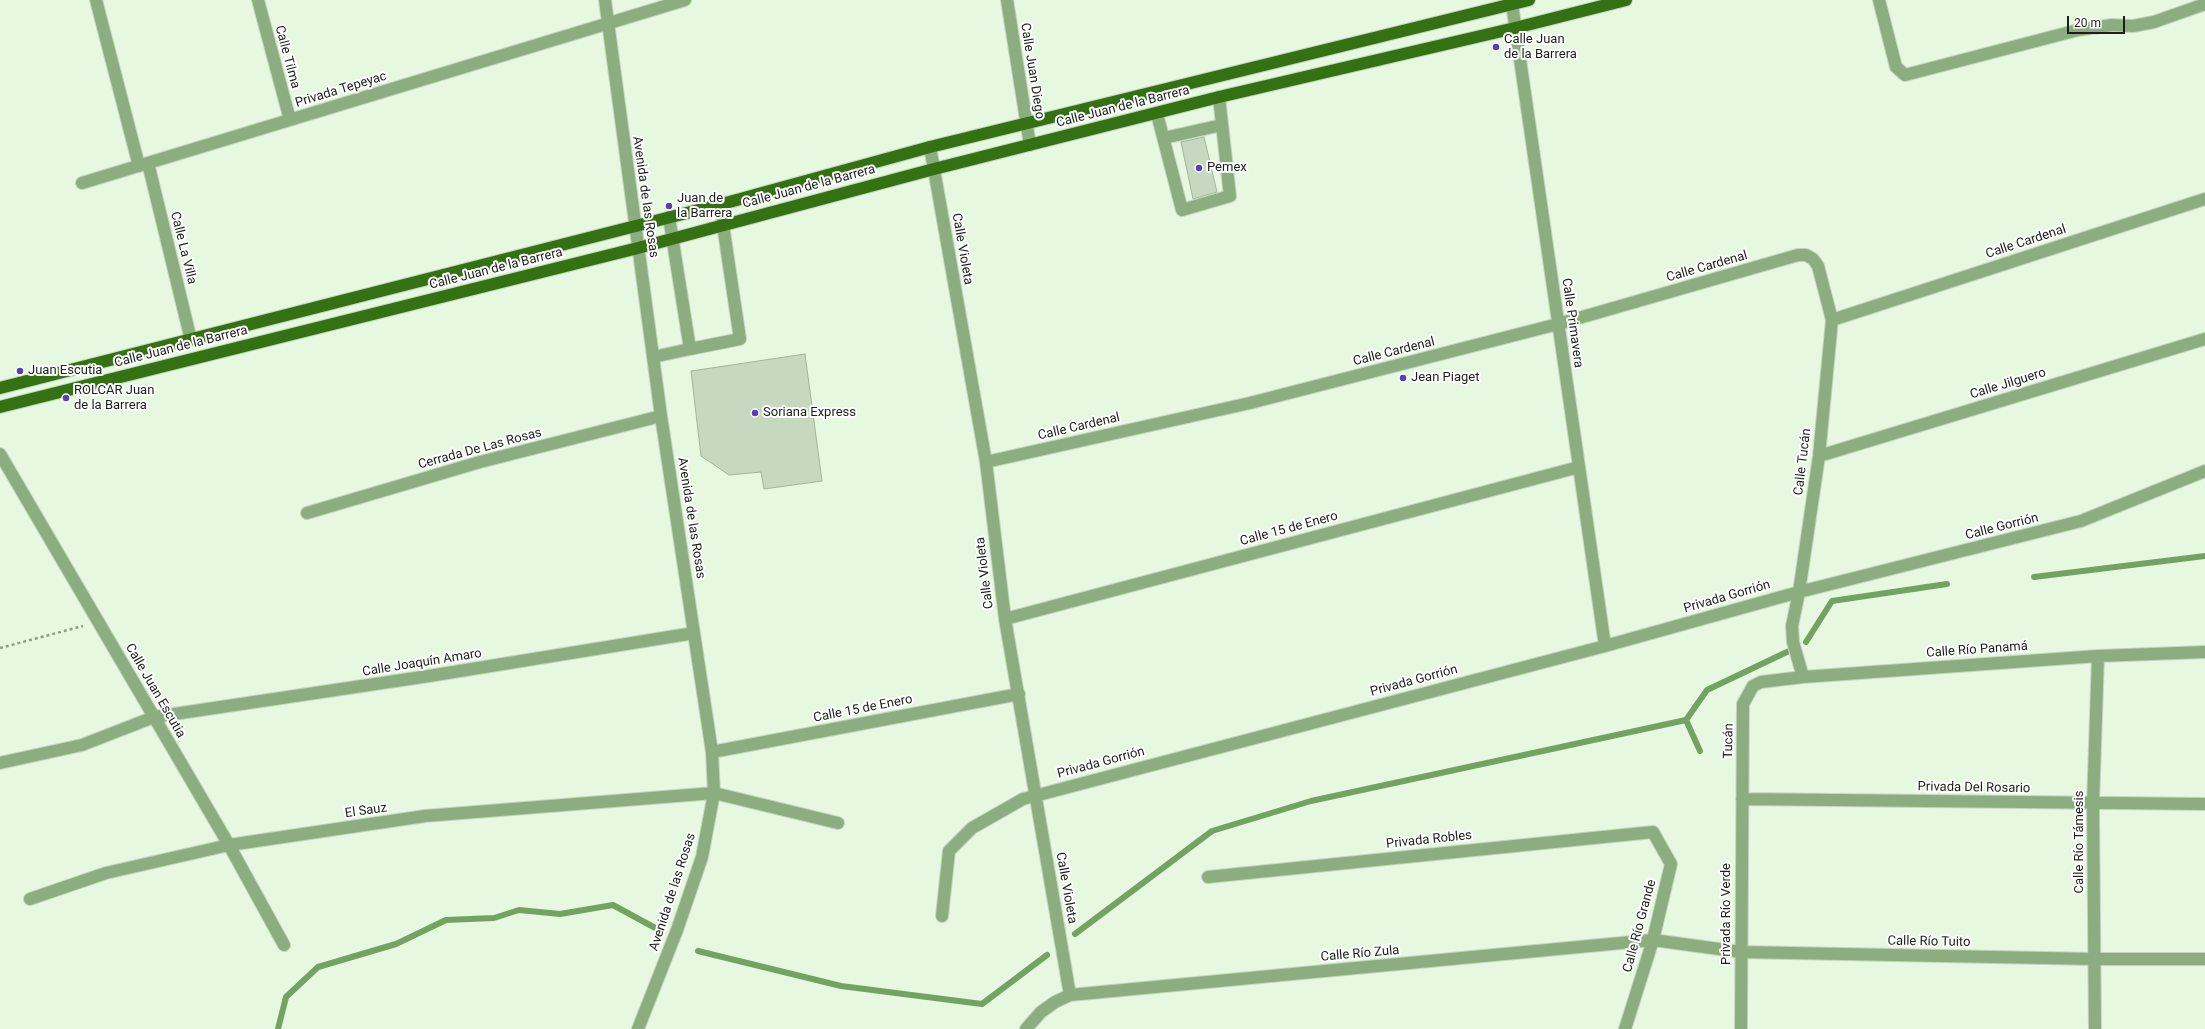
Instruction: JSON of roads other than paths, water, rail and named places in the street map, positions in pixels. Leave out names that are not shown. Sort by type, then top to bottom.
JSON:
[{"type":"main road","name":"Calle Juan de la Barrera","points":[[0,388],[722,204],[930,147],[1529,0]]},
{"type":"main road","name":"Calle Juan de la Barrera","points":[[0,407],[638,248],[934,169],[1157,114],[1219,97],[1515,28],[1626,0]]},
{"type":"main road","points":[[1177,87],[1181,107]]},
{"type":"street","name":"Calle La Villa","points":[[96,0],[191,340]]},
{"type":"street","name":"Calle Tilma","points":[[258,0],[290,120]]},
{"type":"street","name":"Avenida de las Rosas","points":[[605,0],[634,226],[661,416],[712,752],[714,793],[702,857],[677,930],[638,1029]]},
{"type":"street","name":"Privada Tepeyac","points":[[82,183],[685,0]]},
{"type":"street","name":"Calle Juan Diego","points":[[1007,0],[1030,145]]},
{"type":"street","points":[[1879,0],[1896,67],[1905,75],[2078,30],[2154,22],[2205,4]]},
{"type":"street","name":"Calle Primavera","points":[[1512,4],[1605,646]]},
{"type":"street","points":[[1157,114],[1182,210],[1230,196],[1219,97]]},
{"type":"street","points":[[1164,138],[1222,125]]},
{"type":"street","name":"Calle Violeta","points":[[930,147],[986,462],[1005,619],[1070,995]]},
{"type":"street","name":"Calle Cardenal","points":[[1832,320],[2205,199]]},
{"type":"street","points":[[653,357],[740,339],[723,225],[722,204]]},
{"type":"street","points":[[669,217],[690,349]]},
{"type":"street","name":"Calle Cardenal","points":[[986,462],[1250,403],[1558,324],[1798,255],[1806,255]]},
{"type":"street","name":"Calle Tucán","points":[[1803,677],[1792,634],[1792,626],[1800,592],[1819,456],[1832,320],[1818,266],[1813,259],[1806,255]]},
{"type":"street","name":"Calle Jilguero","points":[[1819,456],[2205,339]]},
{"type":"street","name":"Cerrada De Las Rosas","points":[[307,513],[480,462],[661,416]]},
{"type":"street","name":"Calle Juan Escutia","points":[[0,454],[229,845],[284,944]]},
{"type":"street","name":"Calle 15 de Enero","points":[[1005,619],[1579,467]]},
{"type":"street","name":"Calle Gorrión","points":[[1800,592],[2081,521],[2205,471]]},
{"type":"street","name":"Privada Gorrión","points":[[942,916],[949,851],[972,828],[1023,799],[1605,646],[1800,592]]},
{"type":"street","name":"Calle Joaquín Amaro","points":[[0,763],[82,745],[154,717],[429,676],[694,634]]},
{"type":"street","name":"Calle Río Panamá","points":[[1753,686],[1761,682],[1803,677],[2098,656],[2205,652]]},
{"type":"street","name":"Calle Río Támesis","points":[[2095,1029],[2093,804],[2098,656]]},
{"type":"street","name":"Tucán","points":[[1742,799],[1743,704],[1753,686]]},
{"type":"street","name":"Calle 15 de Enero","points":[[712,752],[1019,694]]},
{"type":"street","name":"El Sauz","points":[[30,899],[106,873],[229,845],[425,816],[714,793],[838,823]]},
{"type":"street","name":"Privada Del Rosario","points":[[1742,799],[2093,804],[2205,804]]},
{"type":"street","name":"Privada Río Verde","points":[[1741,1029],[1742,799]]},
{"type":"street","name":"Privada Robles","points":[[1208,877],[1654,832]]},
{"type":"street","name":"Calle Río Grande","points":[[1624,1029],[1653,940],[1671,864],[1654,832]]},
{"type":"street","name":"Calle Río Zula","points":[[1070,995],[1653,940]]},
{"type":"street","name":"Calle Río Tuito","points":[[1653,940],[1741,952],[2094,959],[2205,959]]},
{"type":"street","points":[[1026,1029],[1041,1012],[1055,1002],[1070,995]]},
{"type":"waterway","points":[[2034,577],[2205,556]]},
{"type":"waterway","points":[[1806,642],[1832,601],[1947,584]]},
{"type":"waterway","points":[[1075,934],[1212,831],[1311,801],[1686,720],[1707,690],[1789,651]]},
{"type":"waterway","points":[[1686,720],[1700,751]]},
{"type":"waterway","points":[[278,1029],[286,997],[318,967],[396,944],[446,920],[494,918],[519,910],[560,914],[613,905],[659,930]]},
{"type":"waterway","points":[[698,951],[841,986],[982,1004],[1047,955]]},
{"type":"place","name":"Calle Juan de la Barrera","points":[[1496,47]]},
{"type":"place","name":"Pemex","points":[[1199,168]]},
{"type":"place","name":"Juan de la Barrera","points":[[669,206]]},
{"type":"place","name":"Juan Escutia","points":[[20,371]]},
{"type":"place","name":"Jean Piaget","points":[[1403,378]]},
{"type":"place","name":"ROLCAR Juan de la Barrera","points":[[66,398]]},
{"type":"place","name":"Soriana Express","points":[[755,413]]}]
